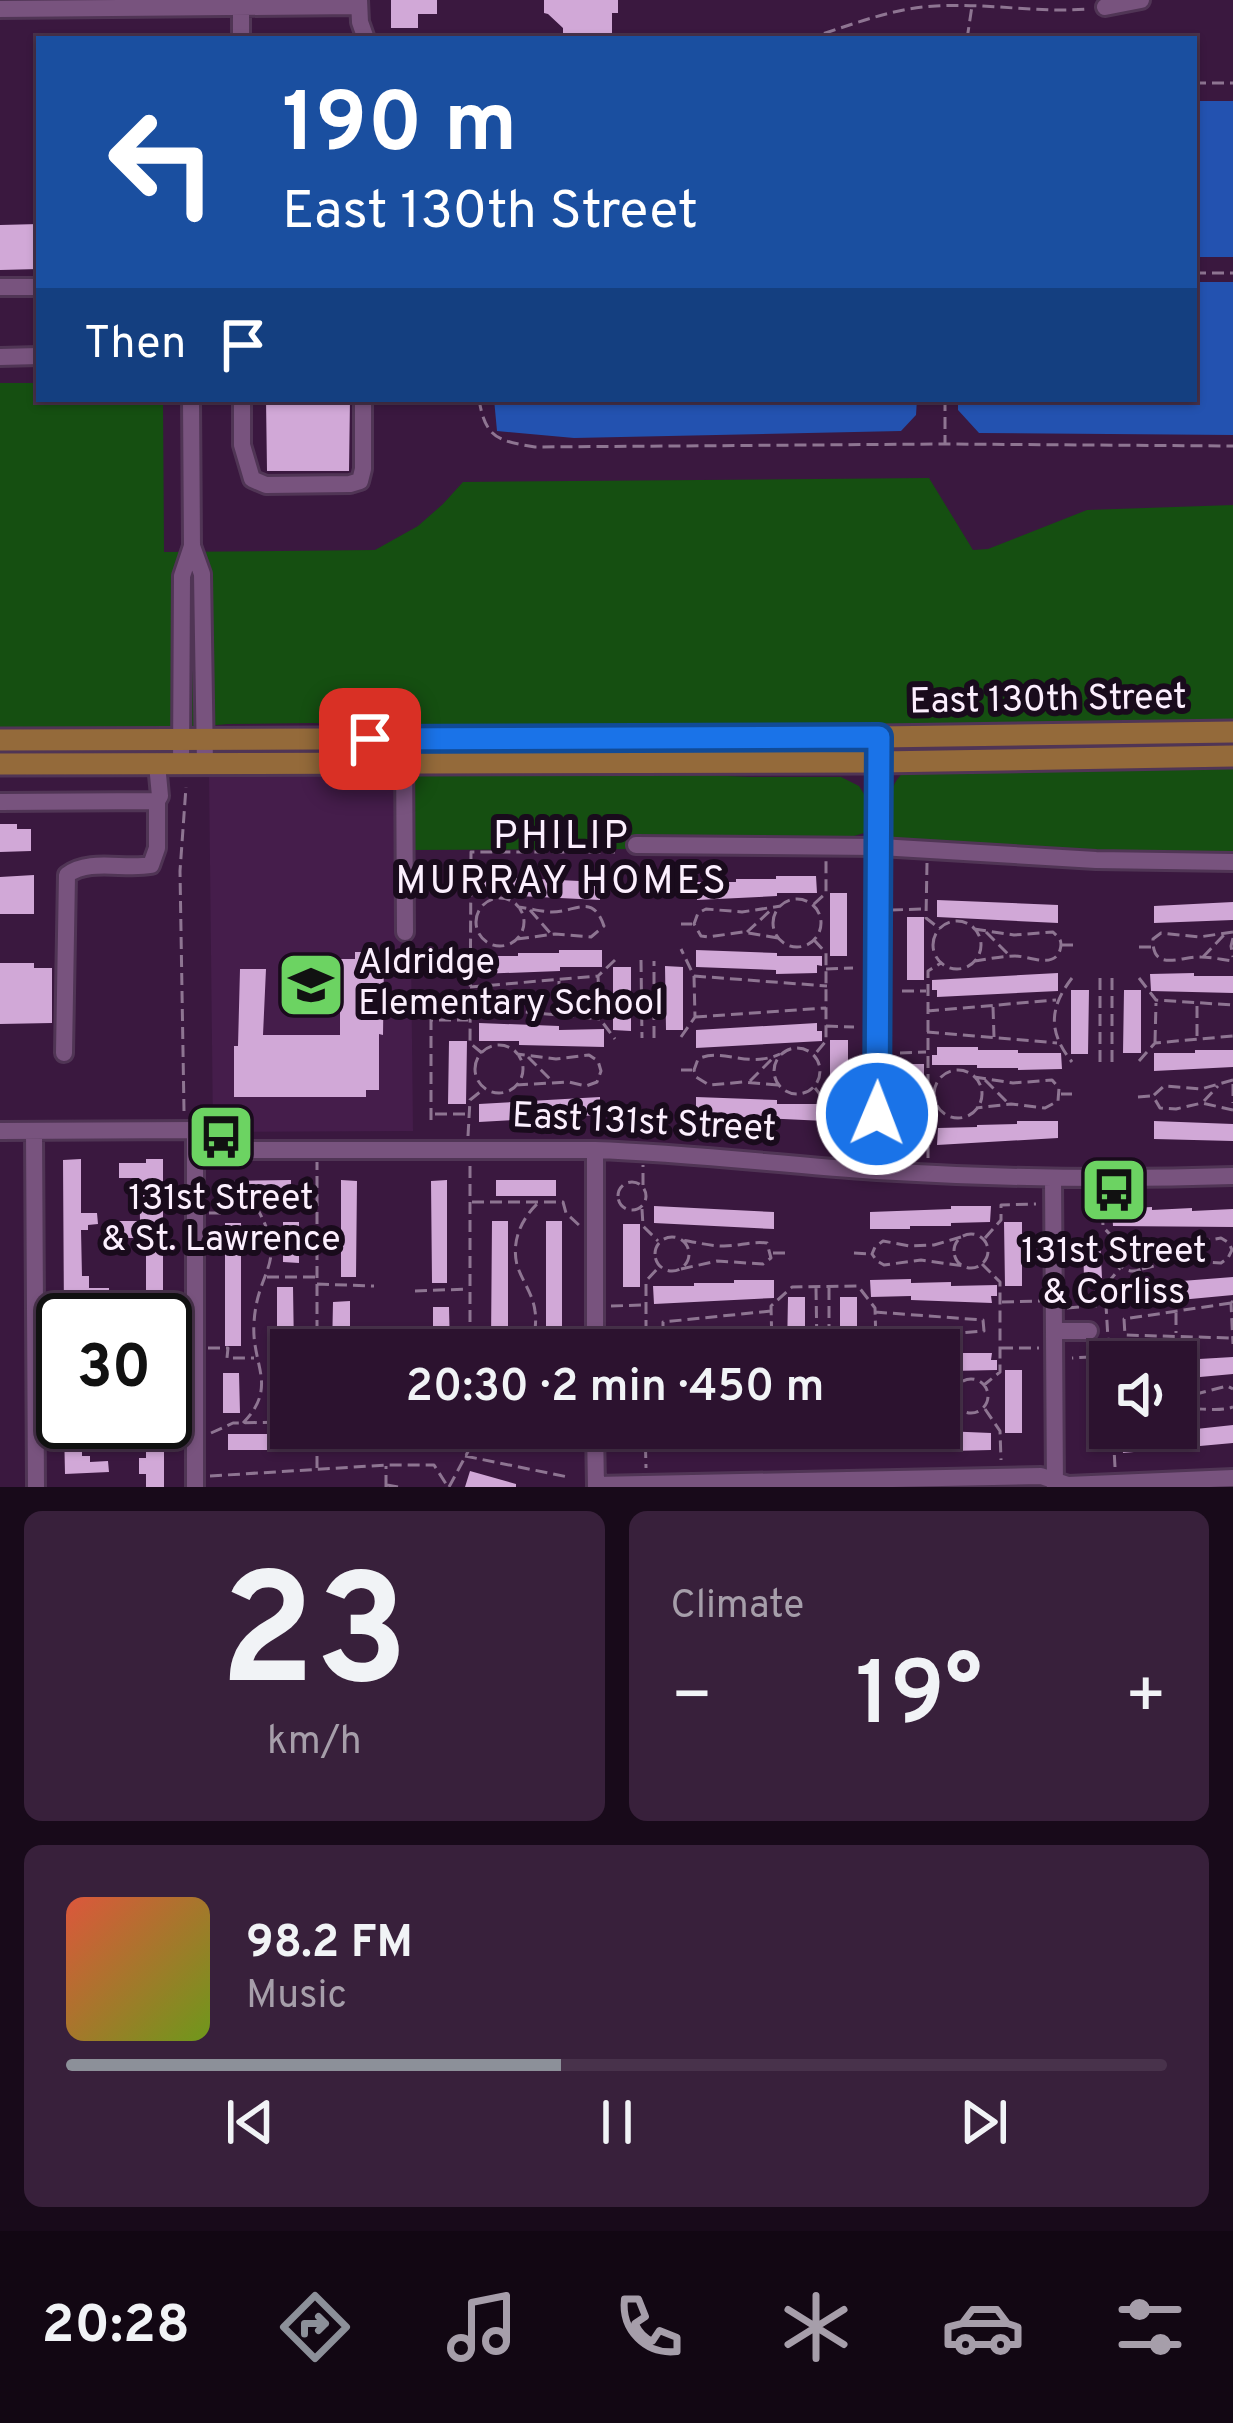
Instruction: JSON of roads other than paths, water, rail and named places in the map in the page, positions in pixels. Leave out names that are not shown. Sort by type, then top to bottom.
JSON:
[{"type":"main road","name":"East 130th Street","points":[[0,740],[1233,732]]},
{"type":"main road","name":"East 130th Street","points":[[0,764],[879,762],[1233,756]]},
{"type":"street","points":[[1105,7],[1141,0]]},
{"type":"street","points":[[0,9],[40,4],[242,7],[359,3],[364,36]]},
{"type":"street","points":[[242,7],[242,36]]},
{"type":"street","points":[[0,287],[36,287]]},
{"type":"street","points":[[0,357],[36,356]]},
{"type":"street","points":[[182,764],[182,576],[192,546],[191,402]]},
{"type":"street","points":[[242,402],[242,445],[248,471],[252,479],[266,485],[360,481],[362,402]]},
{"type":"street","points":[[192,546],[202,574],[205,764]]},
{"type":"street","points":[[877,1171],[879,737]]},
{"type":"street","points":[[404,738],[405,932]]},
{"type":"street","points":[[64,1053],[67,875],[87,866],[151,865],[157,848],[158,764]]},
{"type":"street","points":[[0,802],[157,801]]},
{"type":"street","points":[[636,844],[880,847],[1096,860],[1233,862]]},
{"type":"street","points":[[0,1131],[195,1130],[200,1481]]},
{"type":"street","points":[[34,1131],[36,1487]]},
{"type":"street","name":"East 131st Street","points":[[195,1150],[595,1150],[877,1171],[1053,1178],[1233,1176]]},
{"type":"street","points":[[595,1150],[595,1329]]},
{"type":"street","points":[[1053,1178],[1055,1485]]},
{"type":"street","points":[[1054,1331],[1089,1331]]},
{"type":"street","points":[[595,1449],[596,1486],[1041,1476],[1055,1485],[1068,1485],[1233,1478]]},
{"type":"water","points":[[1197,101],[1233,101],[1233,257],[1197,257]]},
{"type":"water","points":[[1197,282],[1233,282],[1233,435],[979,433],[958,410],[958,402],[1197,402]]},
{"type":"water","points":[[494,402],[917,402],[916,415],[901,431],[574,438],[497,431]]},
{"type":"place","name":"Aldridge Elementary School","points":[[311,985]]},
{"type":"place","name":"131st Street & St. Lawrence","points":[[221,1137]]},
{"type":"place","name":"131st Street & Corliss","points":[[1114,1190]]},
{"type":"district","name":"PHILIP MURRAY HOMES","points":[[562,860]]}]
